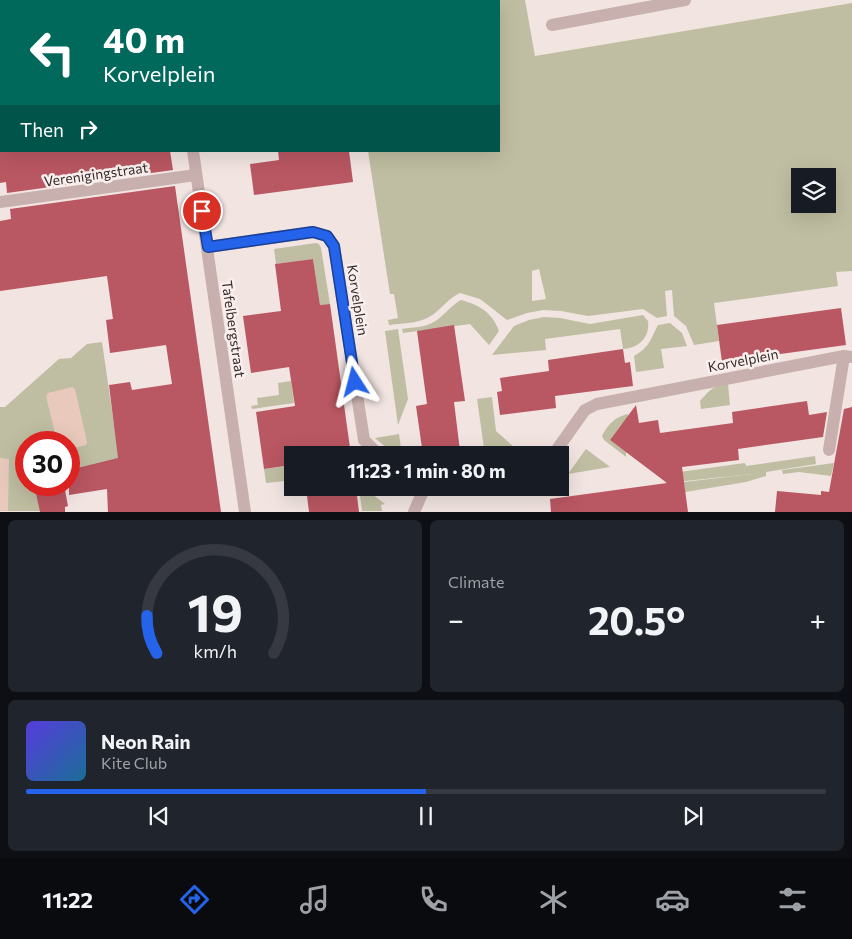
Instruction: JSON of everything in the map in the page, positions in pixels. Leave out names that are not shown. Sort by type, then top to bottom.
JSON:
[{"type":"street","points":[[552,25],[685,0]]},
{"type":"street","name":"Tafelbergstraat","points":[[193,152],[245,512]]},
{"type":"street","name":"Verenigingstraat","points":[[0,202],[196,175]]},
{"type":"street","name":"Korvelplein","points":[[208,247],[313,232],[327,236],[334,246],[364,440],[370,446]]},
{"type":"street","name":"Korvelplein","points":[[560,446],[585,410],[597,404],[848,356],[829,450]]},
{"type":"street","points":[[414,512],[423,496]]},
{"type":"green space","points":[[500,0],[525,0],[535,56],[852,3],[852,271],[836,272],[838,286],[714,303],[719,341],[694,345],[686,326],[674,316],[672,290],[665,291],[667,316],[657,318],[643,309],[588,316],[543,310],[507,320],[480,299],[460,293],[430,317],[413,322],[389,325],[388,320],[398,318],[394,294],[390,294],[368,152],[500,152]],"holes":[[[539,269],[546,299],[532,301],[532,271]]]},
{"type":"green space","points":[[316,243],[321,248],[330,304],[320,305],[313,259],[276,264],[274,249]]},
{"type":"green space","points":[[461,300],[474,304],[493,319],[499,331],[489,345],[470,324],[403,333],[402,329],[421,327],[432,323]]},
{"type":"green space","points":[[643,315],[648,321],[647,332],[642,341],[634,347],[623,349],[620,329],[545,339],[546,350],[492,355],[514,326],[529,320],[544,317],[560,318],[590,324]]},
{"type":"green space","points":[[670,323],[682,333],[687,346],[661,349],[664,368],[636,372],[634,356],[647,346],[658,325]]},
{"type":"green space","points":[[398,329],[408,399],[398,425],[385,331]]},
{"type":"green space","points":[[102,342],[119,459],[80,468],[80,431],[15,431],[15,496],[37,496],[40,511],[0,511],[0,407],[5,407],[59,359],[71,358],[87,344]]},
{"type":"green space","points":[[291,381],[294,403],[252,409],[251,406],[258,405],[257,398],[279,395],[278,383]]},
{"type":"green space","points":[[728,384],[730,405],[701,409],[700,401],[709,391],[718,386]]},
{"type":"green space","points":[[492,397],[496,431],[513,446],[484,446],[477,399]]},
{"type":"green space","points":[[628,414],[629,424],[621,425],[610,440],[626,452],[626,457],[604,440],[602,436],[612,422]]},
{"type":"green space","points":[[399,434],[401,446],[384,446],[375,438]]},
{"type":"green space","points":[[586,449],[610,467],[569,474]]},
{"type":"green space","points":[[815,456],[816,464],[766,472],[766,476],[746,482],[685,492],[684,482],[752,474],[666,483],[665,474],[745,463],[746,466]]},
{"type":"green space","points":[[834,463],[831,476],[799,472],[783,474],[782,470]]},
{"type":"green space","points":[[284,467],[284,481],[266,483],[264,469]]},
{"type":"green space","points":[[360,496],[374,496],[385,504],[381,505],[382,511],[362,511]]},
{"type":"sand","points":[[72,387],[75,389],[87,442],[86,445],[80,446],[80,431],[54,431],[46,396],[48,393]]},
{"type":"sand","points":[[0,458],[9,459],[8,511],[0,511]]},
{"type":"building","points":[[0,152],[170,152],[173,170],[7,193],[6,182],[0,183]]},
{"type":"building","points":[[278,152],[349,152],[353,182],[254,195],[250,164],[279,160]]},
{"type":"building","points":[[175,186],[221,512],[108,512],[107,489],[80,493],[80,467],[118,458],[109,385],[130,382],[132,390],[172,384],[166,345],[110,353],[106,320],[113,319],[107,276],[0,291],[0,221],[11,219],[10,209]]},
{"type":"building","points":[[313,259],[320,305],[330,304],[350,446],[284,446],[284,466],[264,469],[256,412],[295,406],[289,367],[251,373],[243,316],[281,311],[275,264]]},
{"type":"building","points":[[841,308],[846,345],[722,362],[717,325]]},
{"type":"building","points":[[454,325],[465,401],[454,402],[459,446],[422,446],[416,406],[427,404],[417,331]]},
{"type":"building","points":[[623,349],[625,363],[630,362],[633,386],[555,396],[556,408],[500,415],[497,392],[502,391],[500,378],[549,371],[548,360]]},
{"type":"building","points":[[807,401],[809,415],[827,412],[823,437],[738,449],[739,460],[682,467],[688,512],[551,512],[550,499],[667,483],[610,440],[636,405],[639,423],[658,420],[660,433],[733,423],[732,412]]},
{"type":"building","points":[[852,407],[852,512],[775,512],[777,491],[821,495],[821,491],[829,492],[844,409]]},
{"type":"building","points":[[36,496],[66,496],[68,506],[65,507],[65,512],[40,512]]},
{"type":"building","points":[[307,496],[357,496],[359,512],[309,512]]},
{"type":"route","points":[[202,211],[208,247],[313,232],[327,236],[334,246],[355,382]]}]
